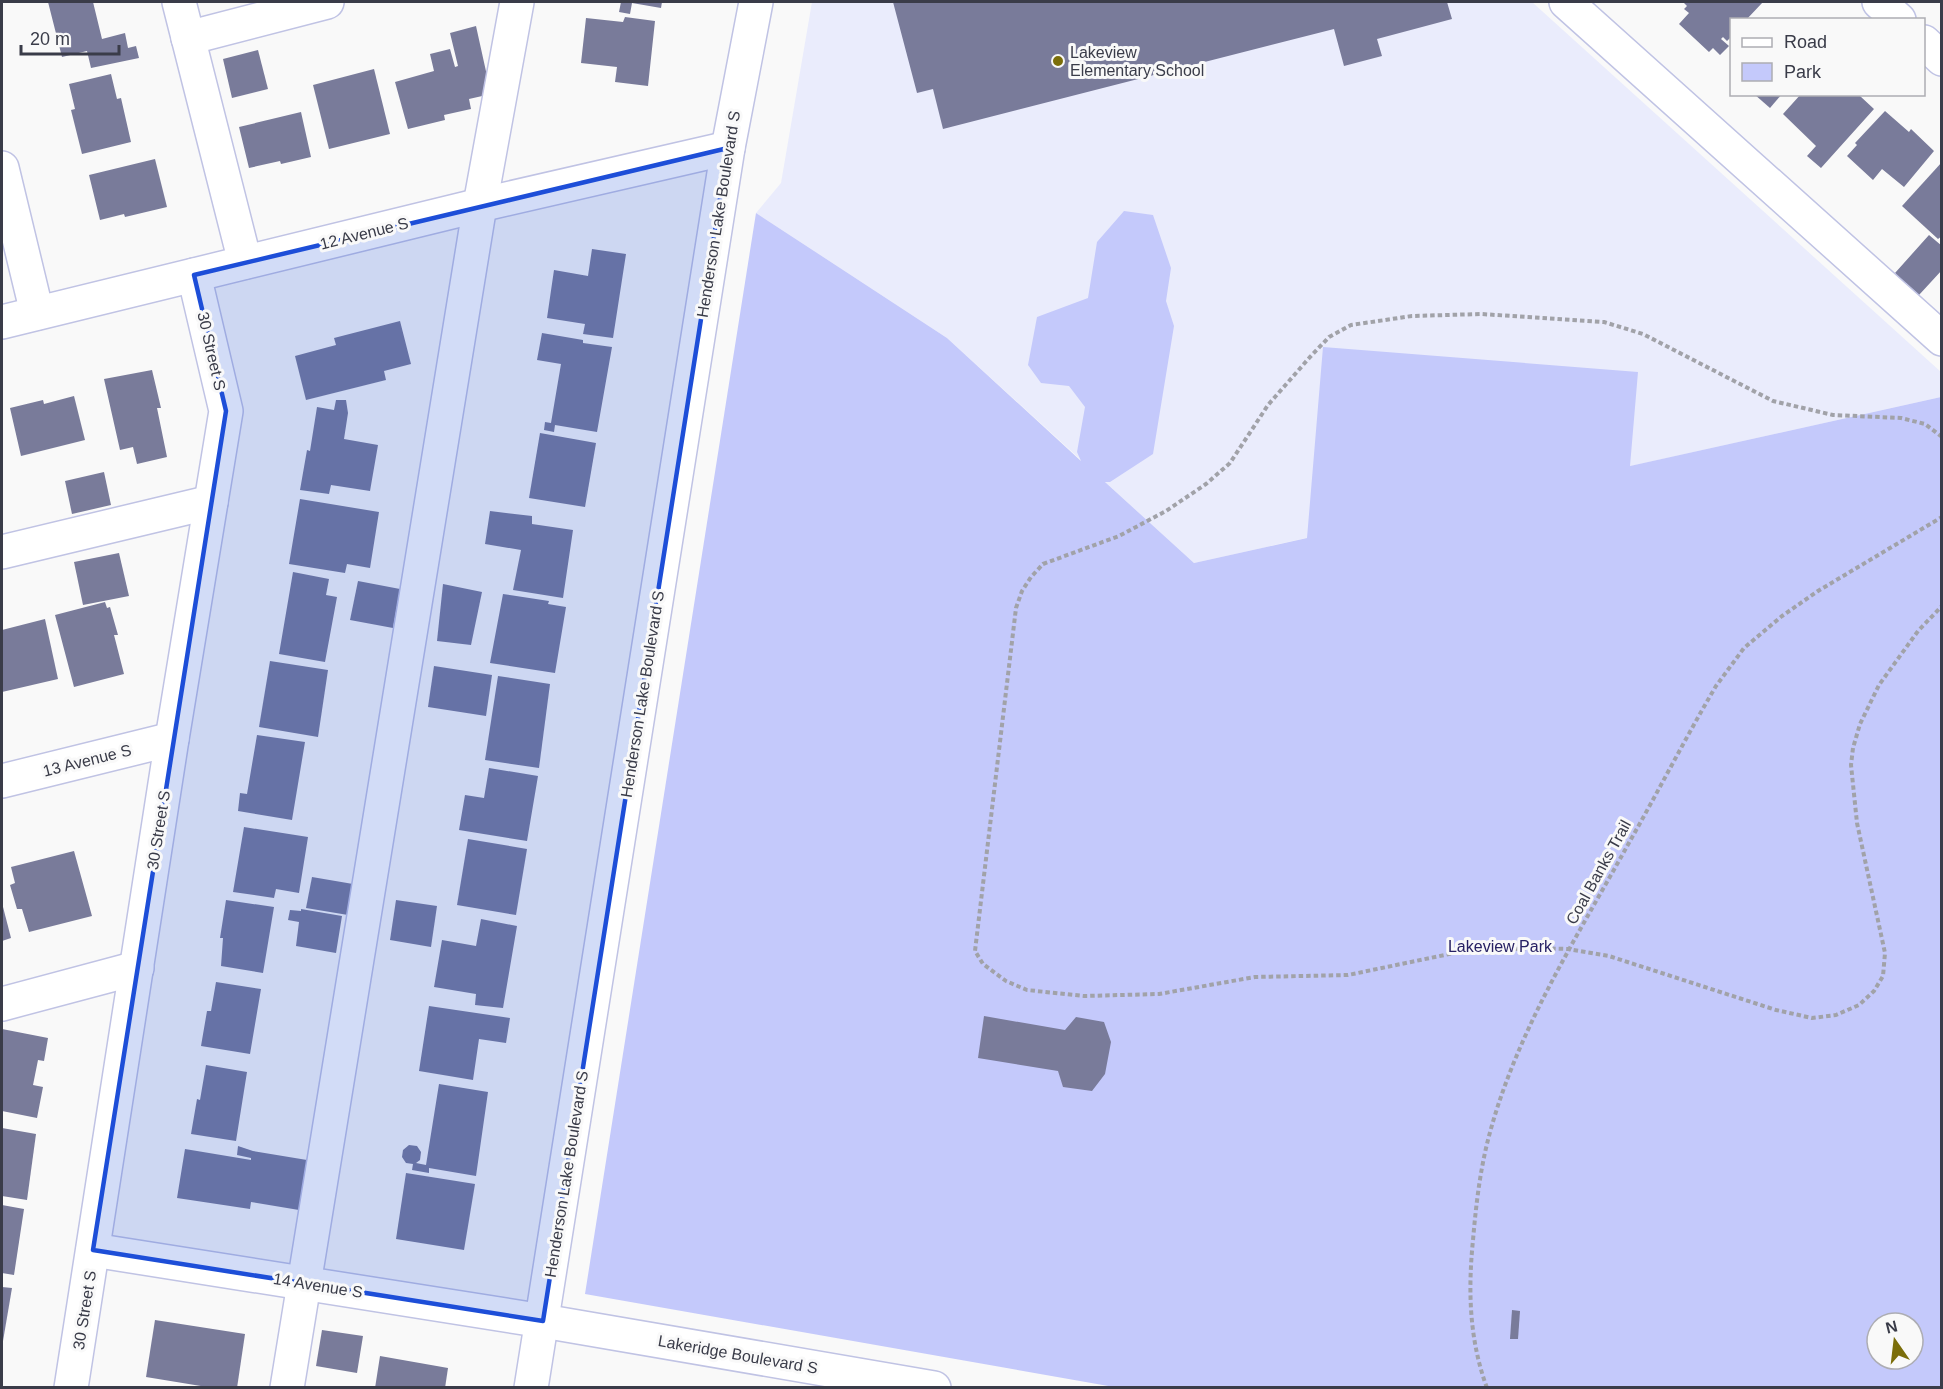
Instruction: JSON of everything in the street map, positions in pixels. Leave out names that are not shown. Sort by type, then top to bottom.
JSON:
[{"type":"street","points":[[179,2],[245,262]]},
{"type":"street","points":[[188,38],[327,2]]},
{"type":"street","points":[[288,1388],[480,205],[517,2]]},
{"type":"street","name":"Henderson Lake Boulevard S","points":[[531,1388],[728,148],[756,2]]},
{"type":"street","points":[[1566,2],[1941,339]]},
{"type":"street","points":[[1880,2],[1897,18]]},
{"type":"street","points":[[1925,44],[1941,59]]},
{"type":"street","name":"12 Avenue S","points":[[2,322],[480,205],[728,148]]},
{"type":"street","points":[[2,168],[38,313]]},
{"type":"street","name":"30 Street S","points":[[71,1388],[172,739],[226,411],[194,275]]},
{"type":"street","points":[[2,552],[211,502]]},
{"type":"street","name":"13 Avenue S","points":[[2,781],[172,739]]},
{"type":"street","points":[[2,1004],[137,968]]},
{"type":"street","name":"14 Avenue S","points":[[93,1250],[543,1321]]},
{"type":"street","name":"Lakeridge Boulevard S","points":[[543,1321],[768,1374],[934,1388]]},
{"type":"path","points":[[1941,437],[1925,424],[1901,418],[1833,415],[1773,401],[1643,334],[1605,322],[1481,314],[1412,316],[1351,326],[1329,337],[1268,405],[1230,464],[1206,484],[1166,511],[1119,536],[1043,564],[1031,577],[1016,608],[975,951],[983,964],[1006,981],[1028,990],[1084,996],[1159,994],[1256,977],[1348,975],[1460,952],[1533,948],[1568,950],[1609,956],[1776,1010],[1812,1018],[1836,1015],[1858,1005],[1874,991],[1882,976],[1885,953],[1857,823],[1851,765],[1853,748],[1860,724],[1879,686],[1918,632],[1941,606]]},
{"type":"path","name":"Coal Banks Trail","points":[[1487,1388],[1474,1342],[1470,1306],[1470,1266],[1480,1177],[1489,1136],[1502,1095],[1539,1006],[1568,950],[1716,686],[1744,648],[1782,616],[1818,591],[1941,517]]},
{"type":"highlighted area","points":[[728,148],[613,879],[543,1321],[93,1250],[226,411],[194,275]]},
{"type":"shaded area","points":[[812,2],[1532,2],[1941,372],[1941,397],[1194,563],[947,338],[756,213],[781,183]]},
{"type":"green space","name":"Lakeview Park","points":[[1124,211],[1153,215],[1171,268],[1166,301],[1174,326],[1153,454],[1110,482],[1105,482],[1194,563],[1307,538],[1323,347],[1638,372],[1630,466],[1941,397],[1941,1387],[1114,1387],[585,1294],[756,213],[947,338],[1081,461],[1077,452],[1085,407],[1069,386],[1041,383],[1028,365],[1037,317],[1088,298],[1097,242]]},
{"type":"building","points":[[48,2],[93,2],[102,39],[125,33],[128,48],[136,46],[139,58],[91,68],[87,51],[62,57]]},
{"type":"building","points":[[621,2],[662,2],[661,8],[632,3],[630,14],[619,12]]},
{"type":"building","name":"Lakeview Elementary School","points":[[893,2],[1447,2],[1452,19],[1377,39],[1382,56],[1344,66],[1334,29],[943,129],[933,89],[917,93]]},
{"type":"building","points":[[1683,2],[1763,2],[1748,18],[1730,18],[1730,38],[1727,41],[1723,37],[1721,39],[1729,46],[1720,55],[1713,48],[1709,52],[1679,24],[1689,13],[1684,9],[1687,6]]},
{"type":"building","points":[[625,17],[655,21],[648,86],[615,82],[617,67],[581,63],[586,18],[623,22]]},
{"type":"building","points":[[476,26],[491,94],[469,99],[471,109],[444,115],[445,120],[408,129],[395,82],[434,71],[430,54],[450,49],[455,67],[458,66],[450,33]]},
{"type":"building","points":[[258,50],[268,89],[232,98],[223,59]]},
{"type":"building","points":[[374,69],[390,134],[329,149],[313,85]]},
{"type":"building","points":[[111,74],[117,99],[121,98],[131,142],[82,154],[71,110],[75,109],[69,84]]},
{"type":"building","points":[[1756,96],[1780,96],[1770,108]]},
{"type":"building","points":[[1799,96],[1860,96],[1874,109],[1821,168],[1807,156],[1816,146],[1783,114]]},
{"type":"building","points":[[1885,111],[1909,132],[1911,129],[1934,151],[1904,187],[1882,169],[1873,180],[1847,156],[1857,145],[1855,143]]},
{"type":"building","points":[[301,112],[311,157],[249,168],[239,127]]},
{"type":"building","points":[[155,159],[167,207],[125,217],[124,214],[100,220],[89,175]]},
{"type":"building","points":[[1942,162],[1942,236],[1938,239],[1902,206]]},
{"type":"building","points":[[1929,235],[1942,246],[1942,270],[1919,295],[1906,283],[1902,288],[1892,279]]},
{"type":"building","points":[[592,249],[626,254],[613,338],[583,334],[585,324],[547,318],[554,270],[588,276]]},
{"type":"building","points":[[400,321],[411,364],[384,371],[386,380],[306,400],[295,356],[336,345],[334,338]]},
{"type":"building","points":[[542,333],[612,347],[597,432],[555,425],[554,432],[544,430],[545,422],[551,423],[561,364],[537,360]]},
{"type":"building","points":[[152,370],[161,408],[157,408],[167,457],[137,464],[133,447],[120,450],[104,379]]},
{"type":"building","points":[[74,396],[85,440],[21,456],[10,408],[43,400],[44,404]]},
{"type":"building","points":[[336,400],[346,400],[348,413],[344,439],[378,445],[370,491],[331,485],[329,494],[300,490],[307,450],[310,451],[317,407],[334,410]]},
{"type":"building","points":[[540,433],[596,443],[585,507],[529,498]]},
{"type":"building","points":[[104,472],[111,505],[72,514],[65,481]]},
{"type":"building","points":[[300,499],[379,512],[370,568],[347,564],[345,573],[289,564]]},
{"type":"building","points":[[490,511],[532,516],[532,524],[573,530],[563,598],[513,590],[521,550],[485,544]]},
{"type":"building","points":[[119,553],[129,596],[83,605],[74,562]]},
{"type":"building","points":[[293,572],[329,579],[326,595],[337,597],[325,662],[279,654]]},
{"type":"building","points":[[358,581],[400,589],[393,628],[350,620]]},
{"type":"building","points":[[443,584],[482,592],[471,645],[437,641]]},
{"type":"building","points":[[503,594],[549,601],[548,604],[566,607],[555,673],[490,663]]},
{"type":"building","points":[[105,602],[107,608],[110,607],[118,635],[114,635],[124,674],[74,687],[55,615]]},
{"type":"building","points":[[45,619],[58,679],[2,692],[2,630]]},
{"type":"building","points":[[270,661],[328,670],[318,737],[259,727]]},
{"type":"building","points":[[434,666],[492,675],[486,716],[428,707]]},
{"type":"building","points":[[498,676],[550,684],[539,768],[485,760]]},
{"type":"building","points":[[257,735],[305,742],[292,820],[238,811],[240,793],[247,794]]},
{"type":"building","points":[[489,768],[538,776],[527,841],[459,830],[465,795],[484,798]]},
{"type":"building","points":[[244,827],[308,837],[299,893],[276,889],[274,898],[233,892]]},
{"type":"building","points":[[468,839],[527,849],[516,915],[457,905]]},
{"type":"building","points":[[74,851],[92,916],[29,932],[22,909],[17,909],[10,885],[15,883],[11,867]]},
{"type":"building","points":[[312,877],[353,884],[348,915],[306,908]]},
{"type":"building","points":[[226,900],[274,907],[263,973],[221,966],[223,938],[220,938]]},
{"type":"building","points":[[396,900],[437,906],[431,947],[390,940]]},
{"type":"building","points":[[2,903],[11,938],[2,941]]},
{"type":"building","points":[[301,909],[342,916],[336,953],[296,946],[299,922],[288,920],[290,910],[301,911]]},
{"type":"building","points":[[481,919],[517,926],[503,1008],[475,1005],[476,994],[434,987],[442,940],[476,946]]},
{"type":"building","points":[[216,982],[261,989],[250,1054],[201,1046],[207,1011],[211,1011]]},
{"type":"building","points":[[429,1006],[510,1018],[506,1043],[479,1039],[473,1080],[419,1071]]},
{"type":"building","points":[[984,1016],[1065,1030],[1076,1017],[1104,1022],[1111,1042],[1105,1074],[1092,1091],[1063,1087],[1058,1071],[978,1058]]},
{"type":"building","points":[[2,1029],[48,1038],[44,1061],[38,1060],[33,1085],[43,1087],[37,1118],[2,1111]]},
{"type":"building","points":[[206,1065],[247,1072],[236,1141],[191,1134]]},
{"type":"building","points":[[439,1084],[488,1092],[476,1176],[429,1168],[429,1173],[412,1170],[413,1164],[406,1163],[402,1157],[403,1150],[409,1145],[417,1146],[421,1152],[420,1160],[416,1163],[426,1165]]},
{"type":"building","points":[[2,1128],[36,1134],[27,1200],[2,1196]]},
{"type":"building","points":[[238,1146],[253,1151],[307,1160],[299,1210],[251,1202],[250,1209],[177,1198],[185,1149],[251,1160],[251,1158],[237,1155]]},
{"type":"building","points":[[406,1173],[475,1184],[464,1250],[396,1239]]},
{"type":"building","points":[[2,1205],[24,1209],[14,1275],[2,1273]]},
{"type":"building","points":[[2,1287],[12,1288],[3,1341],[2,1341]]},
{"type":"building","points":[[1512,1310],[1520,1311],[1518,1339],[1510,1339]]},
{"type":"building","points":[[155,1320],[245,1334],[237,1388],[213,1388],[146,1377]]},
{"type":"building","points":[[322,1330],[363,1336],[357,1373],[316,1366]]},
{"type":"building","points":[[380,1356],[448,1368],[445,1388],[375,1388]]},
{"type":"place","name":"Lakeview Elementary School","points":[[1058,61]]}]
